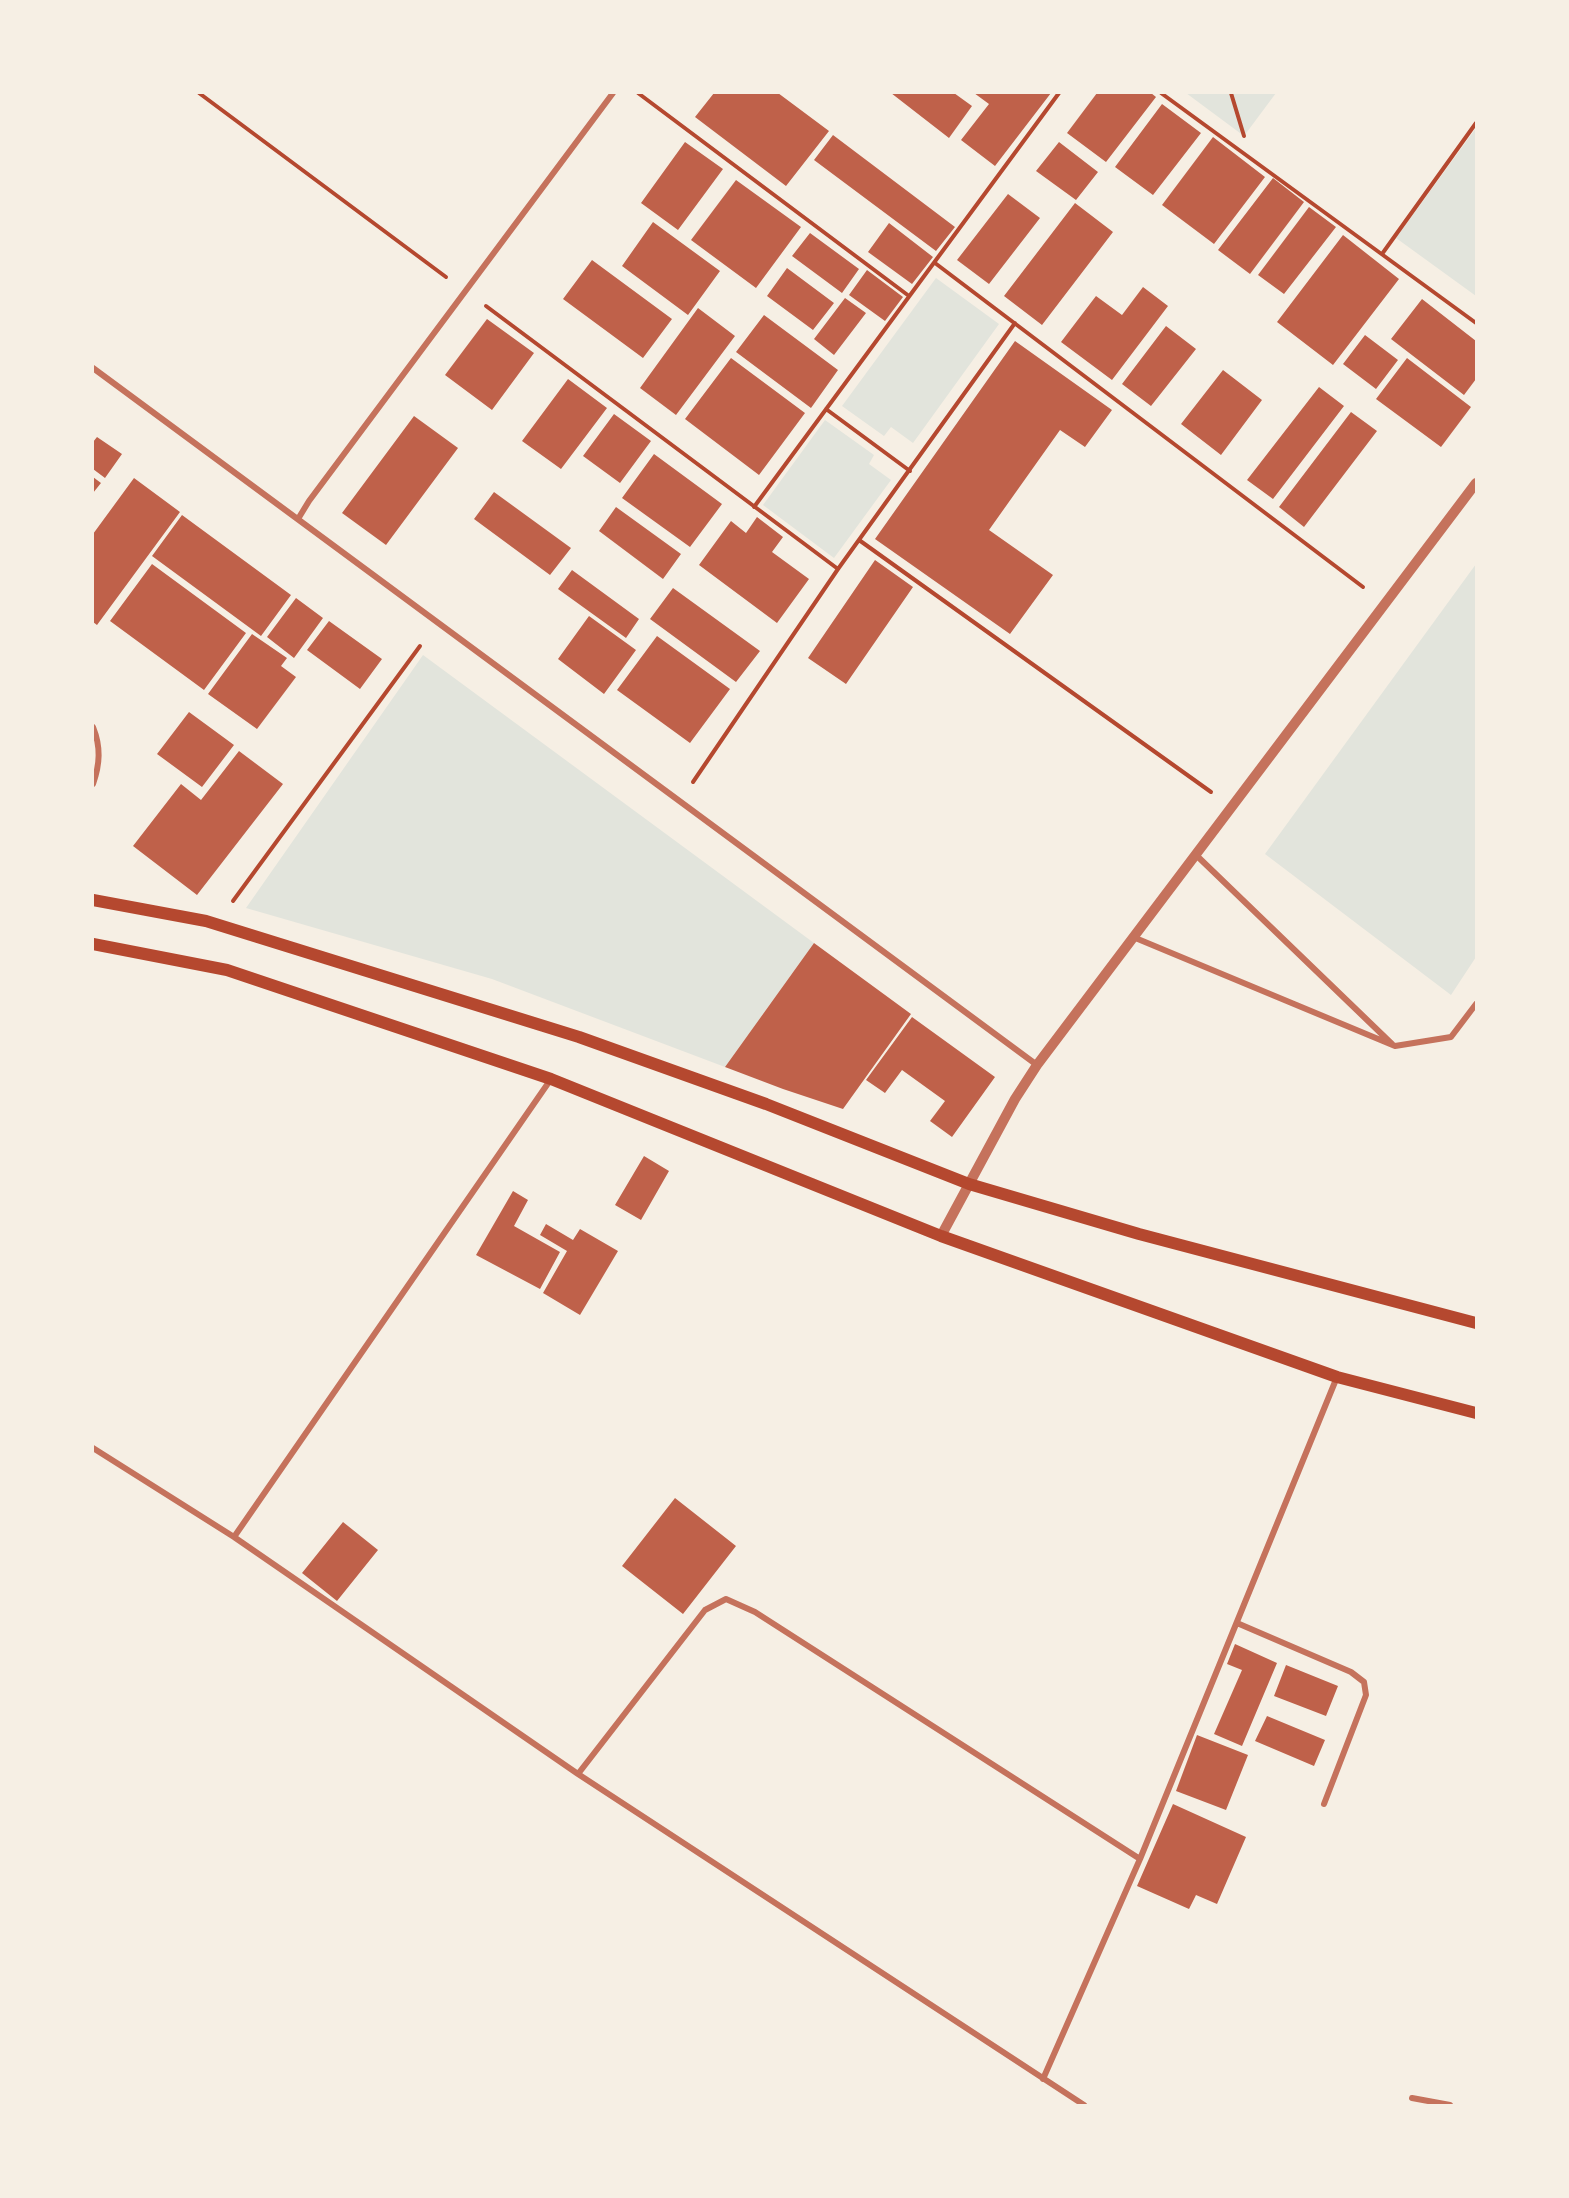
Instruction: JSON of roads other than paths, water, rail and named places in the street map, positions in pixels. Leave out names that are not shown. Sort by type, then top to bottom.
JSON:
[{"type":"main road","points":[[93,900],[206,921],[579,1037],[766,1104],[969,1184],[1138,1234],[1476,1323]]},
{"type":"main road","points":[[93,944],[227,970],[551,1079],[941,1236],[1337,1377],[1476,1413]]},
{"type":"street","points":[[298,519],[316,491],[613,93]]},
{"type":"street","points":[[93,368],[1037,1065]]},
{"type":"street","points":[[941,1236],[1015,1099],[1037,1065],[1476,483]]},
{"type":"street","points":[[93,727],[99,748],[99,768],[93,784]]},
{"type":"street","points":[[1195,854],[1395,1046]]},
{"type":"street","points":[[1133,937],[1395,1046],[1451,1037],[1476,1004]]},
{"type":"street","points":[[234,1537],[551,1079]]},
{"type":"street","points":[[1043,2079],[1140,1859],[1337,1377]]},
{"type":"street","points":[[93,1448],[234,1537],[578,1774],[1084,2105]]},
{"type":"street","points":[[578,1774],[705,1610],[726,1599],[755,1612],[1140,1859]]},
{"type":"street","points":[[1237,1623],[1351,1672],[1364,1682],[1366,1695],[1324,1804]]},
{"type":"street","points":[[1412,2098],[1450,2105]]}]
